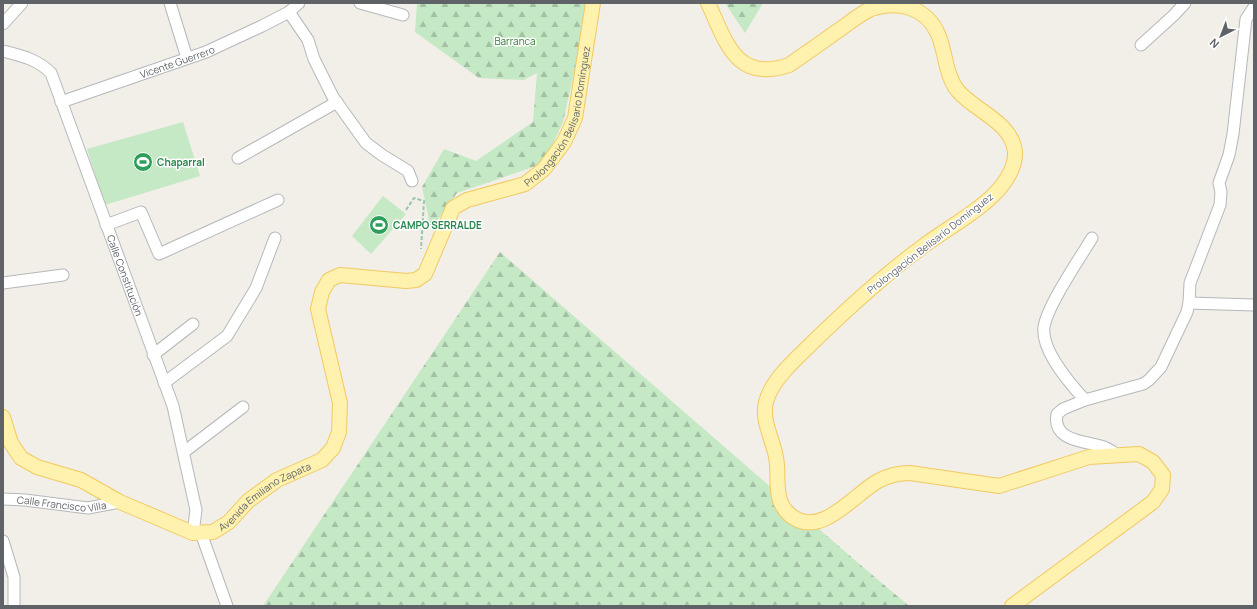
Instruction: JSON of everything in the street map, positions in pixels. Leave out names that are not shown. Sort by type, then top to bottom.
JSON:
[{"type":"main road","name":"Prolongación Belisario Domínguez","points":[[340,275],[406,281],[416,280],[425,274],[428,269],[445,224],[453,208],[467,200],[525,184],[544,169],[564,142],[575,118],[593,3]]},
{"type":"main road","name":"Prolongación Belisario Domínguez","points":[[708,3],[725,43],[733,54],[743,63],[764,70],[775,70],[789,65],[870,9],[893,4],[918,9],[931,22],[938,34],[949,76],[958,91],[995,120],[1011,141],[1015,149],[1013,165],[1009,174],[988,200],[923,246],[875,284],[790,365],[770,391],[766,402],[766,418],[777,461],[778,497],[786,511],[798,520],[806,522],[821,521],[878,481],[897,473],[910,473],[999,486],[1089,457],[1139,454],[1153,462],[1163,475],[1162,488],[1158,496],[1146,508],[1012,606]]},
{"type":"main road","name":"Avenida Emiliano Zapata","points":[[197,534],[213,532],[229,522],[248,501],[277,480],[322,460],[333,448],[339,432],[340,403],[318,309],[322,292],[329,280],[340,275]]},
{"type":"main road","points":[[3,417],[11,443],[21,458],[36,467],[80,480],[120,502],[197,534]]},
{"type":"street","points":[[3,24],[22,3]]},
{"type":"street","points":[[170,3],[187,58]]},
{"type":"street","name":"Vicente Guerrero","points":[[61,102],[206,52],[289,12],[299,3]]},
{"type":"street","points":[[360,3],[403,15]]},
{"type":"street","points":[[1141,45],[1185,3]]},
{"type":"street","points":[[1118,455],[1103,447],[1074,440],[1063,434],[1059,429],[1056,417],[1059,411],[1085,400],[1144,384],[1161,367],[1183,320],[1189,303],[1190,283],[1220,205],[1221,192],[1219,183],[1229,155],[1233,134],[1246,19],[1254,7]]},
{"type":"street","points":[[289,12],[308,40],[314,58],[337,102],[366,143],[408,171],[412,181]]},
{"type":"street","name":"Calle Constitución","points":[[3,51],[30,58],[41,64],[51,73],[153,355],[173,406],[196,510],[197,534]]},
{"type":"street","points":[[238,158],[337,102]]},
{"type":"street","points":[[106,226],[142,212],[159,254],[278,200]]},
{"type":"street","points":[[164,383],[228,336],[256,288],[275,238]]},
{"type":"street","points":[[1085,400],[1069,382],[1050,352],[1044,335],[1044,327],[1058,295],[1092,238]]},
{"type":"street","points":[[3,283],[63,275]]},
{"type":"street","points":[[1189,303],[1254,305]]},
{"type":"street","points":[[153,355],[193,324]]},
{"type":"street","points":[[184,452],[243,407]]},
{"type":"street","name":"Calle Francisco Villa","points":[[3,499],[25,500],[88,508],[120,502]]},
{"type":"street","points":[[197,534],[227,606]]},
{"type":"street","points":[[3,540],[14,577],[14,606]]},
{"type":"path","points":[[406,210],[414,198],[424,201],[423,241],[420,256]]},
{"type":"green space","name":"Barranca","points":[[417,3],[590,3],[563,122],[548,155],[536,166],[457,193],[431,229],[422,187],[444,149],[476,161],[533,122],[537,73],[524,80],[479,78],[415,32]]},
{"type":"green space","points":[[725,3],[763,3],[745,33]]},
{"type":"green space","name":"Chaparral","points":[[183,122],[200,176],[105,205],[87,149]]},
{"type":"green space","name":"CAMPO SERRALDE","points":[[383,196],[406,214],[371,254],[352,236]]},
{"type":"green space","points":[[500,252],[864,568],[909,606],[263,606]]},
{"type":"place","name":"Chaparral","points":[[143,162]]},
{"type":"place","name":"CAMPO SERRALDE","points":[[379,225]]}]
